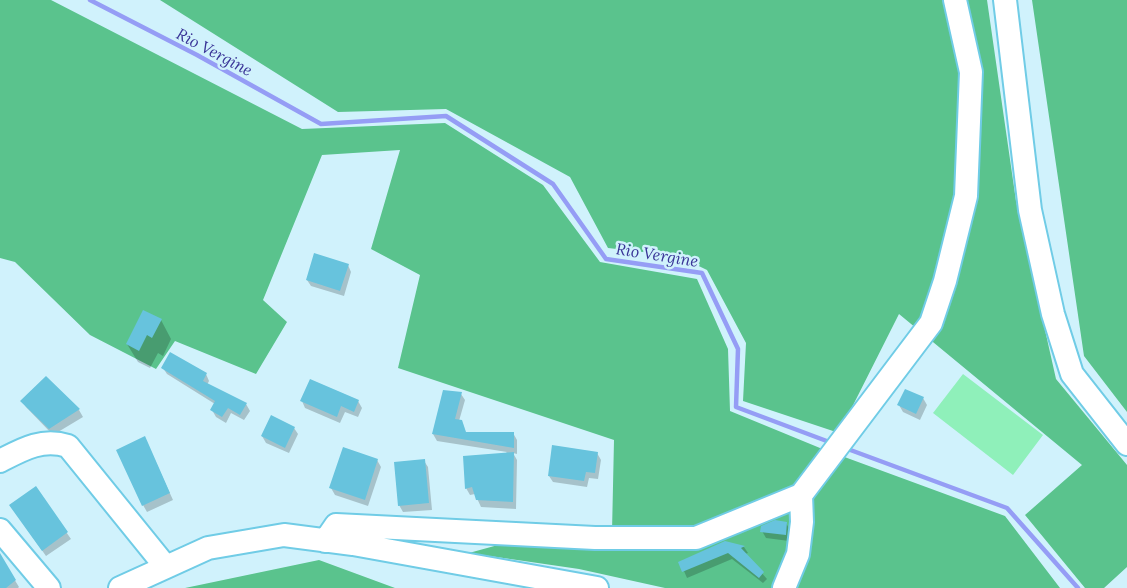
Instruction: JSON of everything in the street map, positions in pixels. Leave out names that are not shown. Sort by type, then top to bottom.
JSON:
[{"type":"street","points":[[325,540],[336,525],[595,538],[696,538],[801,495],[931,323],[945,281],[966,196],[971,72],[955,0]]},
{"type":"street","points":[[1005,0],[1030,210],[1053,314],[1072,374],[1127,444]]},
{"type":"street","points":[[0,461],[30,446],[47,442],[68,446],[166,567]]},
{"type":"street","points":[[784,588],[798,554],[802,522],[801,495]]},
{"type":"street","points":[[0,530],[49,588]]},
{"type":"street","points":[[120,588],[208,548],[284,536],[325,540],[550,584],[597,588]]},
{"type":"green space","points":[[0,0],[51,0],[302,129],[445,123],[543,185],[600,262],[697,279],[728,349],[730,411],[820,448],[1005,516],[1060,588],[665,588],[579,569],[469,553],[498,545],[612,532],[614,440],[398,368],[420,275],[371,249],[400,150],[322,155],[263,300],[287,322],[256,374],[175,341],[156,369],[90,335],[15,262],[0,258]]},
{"type":"green space","points":[[160,0],[987,0],[1016,201],[1056,379],[1127,465],[1127,567],[1104,588],[1085,588],[1025,515],[1082,465],[899,314],[839,433],[743,401],[746,343],[707,270],[678,256],[608,248],[570,177],[446,109],[338,112]]},
{"type":"green space","points":[[1032,0],[1127,0],[1127,412],[1084,356]]},
{"type":"green space","points":[[963,374],[1043,435],[1013,475],[933,413]]},
{"type":"green space","points":[[319,560],[395,588],[185,588]]},
{"type":"building","points":[[314,253],[349,264],[340,291],[306,280]]},
{"type":"building","points":[[143,310],[162,319],[152,338],[147,335],[139,351],[126,344]]},
{"type":"building","points":[[170,352],[207,373],[203,381],[247,403],[240,415],[228,408],[222,417],[210,410],[215,401],[161,368]]},
{"type":"building","points":[[46,376],[80,409],[49,429],[20,401]]},
{"type":"building","points":[[310,379],[359,400],[354,412],[341,406],[337,417],[300,401]]},
{"type":"building","points":[[905,389],[924,397],[916,414],[897,405]]},
{"type":"building","points":[[443,390],[462,392],[455,419],[462,420],[466,432],[514,432],[514,448],[432,434]]},
{"type":"building","points":[[271,415],[295,427],[285,448],[261,436]]},
{"type":"building","points":[[145,436],[170,493],[142,506],[116,450]]},
{"type":"building","points":[[552,445],[598,452],[595,473],[586,472],[584,481],[548,476]]},
{"type":"building","points":[[343,447],[378,459],[365,500],[329,488]]},
{"type":"building","points":[[514,452],[513,502],[476,500],[472,487],[465,489],[463,456]]},
{"type":"building","points":[[425,459],[429,503],[398,506],[394,462]]},
{"type":"building","points":[[36,486],[68,532],[42,551],[9,505]]},
{"type":"building","points":[[775,520],[787,522],[786,535],[760,532],[761,526]]},
{"type":"building","points":[[725,541],[745,546],[741,548],[764,572],[759,578],[728,553],[682,572],[678,562]]},
{"type":"building","points":[[0,553],[16,580],[6,588],[0,588]]},
{"type":"waterway","name":"Rio Vergine","points":[[90,0],[197,55],[321,124],[446,116],[553,184],[606,259],[702,273],[738,349],[736,407],[832,443]]},
{"type":"waterway","name":"Rio Vergine","points":[[845,448],[1007,508],[1078,588]]}]
